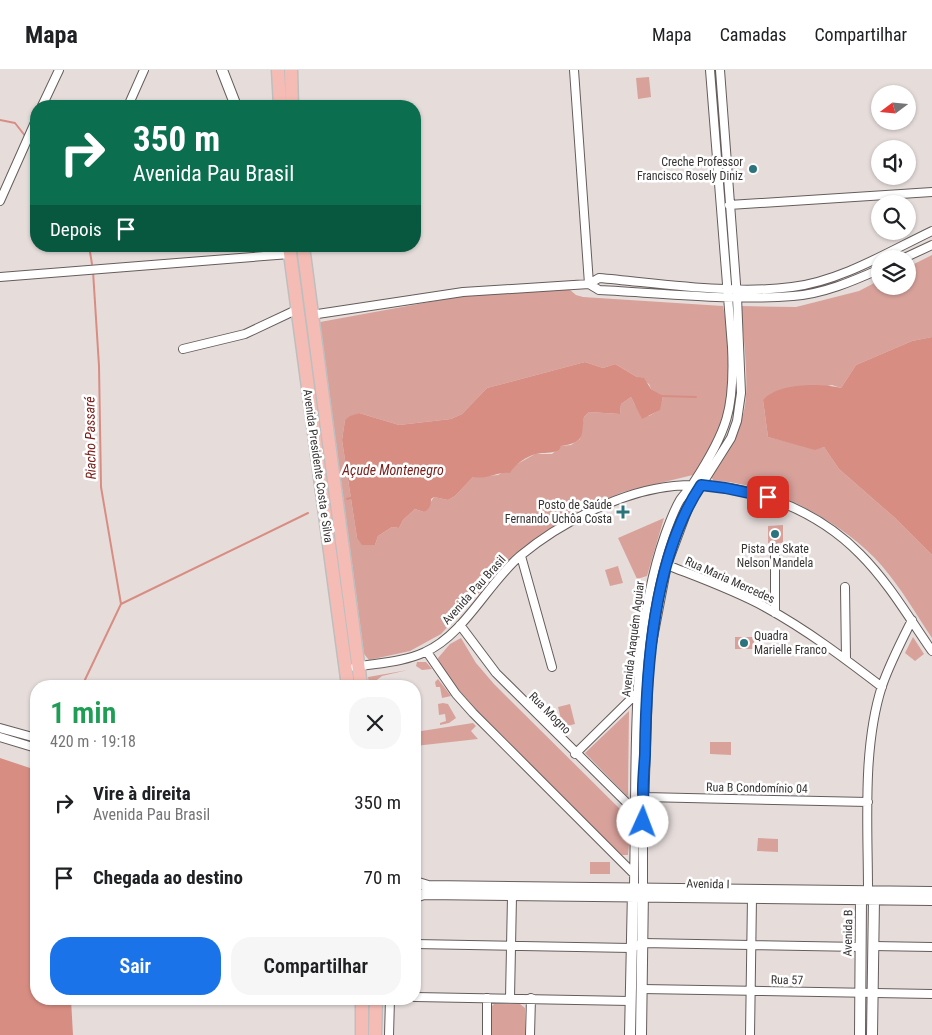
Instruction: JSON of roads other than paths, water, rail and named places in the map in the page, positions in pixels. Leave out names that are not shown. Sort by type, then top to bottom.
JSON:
[{"type":"main road","points":[[281,100],[285,70]]},
{"type":"main road","points":[[285,70],[291,100]]},
{"type":"main road","name":"Avenida Presidente Costa e Silva","points":[[289,252],[302,354],[352,668],[358,680]]},
{"type":"main road","name":"Avenida Presidente Costa e Silva","points":[[304,252],[352,668],[349,680]]},
{"type":"main road","points":[[302,354],[316,352]]},
{"type":"main road","points":[[305,373],[319,371]]},
{"type":"main road","points":[[362,1005],[362,1035]]},
{"type":"main road","points":[[375,1035],[376,1005]]},
{"type":"street","points":[[45,100],[59,70]]},
{"type":"street","points":[[131,100],[144,70]]},
{"type":"street","points":[[222,70],[234,100]]},
{"type":"street","points":[[574,70],[589,284]]},
{"type":"street","points":[[710,70],[725,288],[734,323]]},
{"type":"street","points":[[696,485],[719,441],[729,415],[733,374],[734,323],[737,297],[720,70]]},
{"type":"street","points":[[0,200],[30,135]]},
{"type":"street","points":[[729,205],[932,192]]},
{"type":"street","points":[[311,315],[463,292],[589,284],[599,278],[725,288],[792,287],[856,267],[932,231]]},
{"type":"street","points":[[916,252],[932,245]]},
{"type":"street","points":[[0,277],[268,252]]},
{"type":"street","points":[[589,284],[600,290],[726,297],[794,296],[828,289],[871,272]]},
{"type":"street","points":[[792,287],[794,296]]},
{"type":"street","points":[[183,349],[244,334],[296,310]]},
{"type":"street","name":"Avenida Pau Brasil","points":[[352,668],[413,657],[427,652],[460,625],[499,576],[521,556],[564,525],[604,506],[656,489],[696,485],[725,488],[768,497],[791,507],[822,525],[860,554],[884,581],[932,651]]},
{"type":"street","name":"Avenida Araquém Aguiar","points":[[636,812],[644,807],[649,658],[667,565],[696,485]]},
{"type":"street","name":"Avenida Araquém Aguiar","points":[[630,1035],[631,948],[638,891],[634,874],[637,693],[642,643],[656,566],[665,534],[680,500],[696,485]]},
{"type":"street","points":[[775,613],[776,548]]},
{"type":"street","points":[[521,556],[552,668]]},
{"type":"street","name":"Rua Maria Mercedes","points":[[667,565],[726,588],[775,613],[846,659],[882,687]]},
{"type":"street","points":[[845,587],[846,659]]},
{"type":"street","points":[[868,896],[870,750],[882,687],[912,620]]},
{"type":"street","name":"Rua Mogno","points":[[460,625],[496,673],[575,754],[636,812]]},
{"type":"street","points":[[427,652],[456,694],[472,713],[634,874]]},
{"type":"street","points":[[575,754],[637,693]]},
{"type":"street","points":[[0,728],[30,736]]},
{"type":"street","points":[[0,737],[30,746]]},
{"type":"street","name":"Rua B Condomínio 04","points":[[644,796],[868,802]]},
{"type":"street","name":"Avenida Araquém Aguiar","points":[[636,812],[638,891],[643,943],[642,1035]]},
{"type":"street","name":"Avenida I","points":[[421,884],[512,896],[638,891],[752,897],[868,896],[932,892]]},
{"type":"street","name":"Avenida I","points":[[421,895],[483,891],[638,891],[868,896],[932,900]]},
{"type":"street","points":[[510,998],[512,896]]},
{"type":"street","name":"Avenida B","points":[[868,896],[873,946],[872,1035]]},
{"type":"street","name":"Avenida B","points":[[860,1035],[861,947],[868,896]]},
{"type":"street","points":[[750,1035],[752,897]]},
{"type":"street","points":[[421,944],[631,948],[643,943],[861,947]]},
{"type":"street","points":[[873,946],[932,947]]},
{"type":"street","name":"Rua 57","points":[[642,989],[932,994]]},
{"type":"street","points":[[421,997],[630,1001]]},
{"type":"street","points":[[487,998],[487,1035]]},
{"type":"street","points":[[530,1035],[531,998]]},
{"type":"street","points":[[389,1035],[390,1005]]},
{"type":"water","points":[[932,337],[932,555],[895,518],[839,469],[824,447],[815,450],[768,437],[763,400],[770,394],[789,387],[822,385],[841,388],[856,365],[912,341]]},
{"type":"water","name":"Açude Montenegro","points":[[585,362],[603,368],[615,364],[637,377],[644,378],[651,389],[663,396],[660,410],[642,419],[631,397],[621,404],[620,414],[589,412],[584,417],[581,437],[575,442],[561,446],[556,451],[529,457],[518,464],[510,473],[478,478],[473,477],[455,496],[448,500],[434,497],[431,499],[428,510],[424,512],[415,509],[403,520],[399,528],[392,527],[378,536],[375,545],[362,545],[357,538],[342,440],[345,420],[359,413],[399,425],[451,419],[462,414],[487,388]]},
{"type":"water","points":[[0,758],[30,768],[30,1005],[71,1005],[73,1035],[0,1035]]},
{"type":"waterway","name":"Riacho Passaré","points":[[0,120],[15,123],[26,137]]},
{"type":"waterway","name":"Riacho Passaré","points":[[90,252],[92,264]]},
{"type":"waterway","name":"Riacho Passaré","points":[[93,271],[99,366],[101,487],[121,604]]},
{"type":"waterway","points":[[661,396],[696,397]]},
{"type":"waterway","points":[[347,499],[353,497]]},
{"type":"waterway","points":[[121,604],[308,513]]},
{"type":"waterway","points":[[85,680],[121,604]]},
{"type":"place","name":"Creche Professor Francisco Rosely Diniz","points":[[753,169]]},
{"type":"place","name":"Posto de Saúde Fernando Uchôa Costa","points":[[623,512]]},
{"type":"place","name":"Pista de Skate Nelson Mandela","points":[[775,534]]},
{"type":"place","name":"Quadra Marielle Franco","points":[[744,643]]}]
